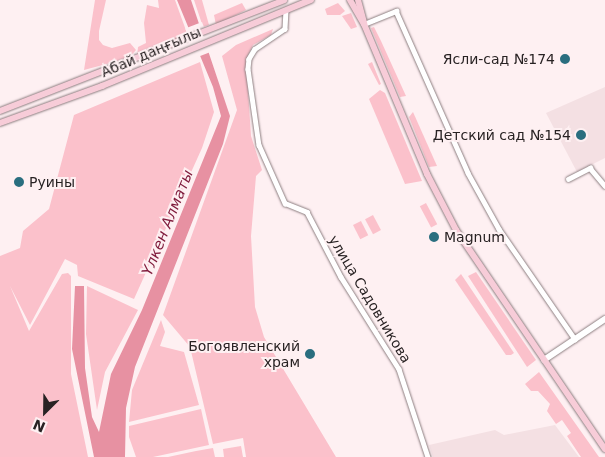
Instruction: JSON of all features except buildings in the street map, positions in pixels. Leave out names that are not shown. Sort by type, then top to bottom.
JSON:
[{"type":"main road","name":"Абай даңғылы","points":[[0,111],[184,42],[284,0]]},
{"type":"main road","name":"Абай даңғылы","points":[[0,123],[102,86],[311,0]]},
{"type":"main road","points":[[350,0],[364,24],[427,174],[456,230],[605,449]]},
{"type":"main road","points":[[358,0],[364,24]]},
{"type":"street","name":"улица Садовникова","points":[[286,10],[285,29],[255,49],[249,59],[248,69],[259,145],[285,203],[307,212],[341,278],[399,368],[428,457]]},
{"type":"street","points":[[364,24],[396,11],[472,181],[499,229],[575,339]]},
{"type":"street","points":[[568,179],[590,168],[605,186]]},
{"type":"street","points":[[544,360],[605,319]]},
{"type":"shaded area","points":[[95,0],[106,0],[99,31],[99,40],[103,45],[112,48],[130,43],[136,50],[129,58],[84,70]]},
{"type":"shaded area","points":[[158,0],[175,0],[188,36],[137,57],[138,47],[146,43],[144,23],[147,5],[159,8]]},
{"type":"shaded area","points":[[177,0],[191,0],[230,116],[223,144],[135,367],[126,408],[125,457],[94,457],[72,349],[75,286],[84,286],[85,368],[92,417],[99,432],[111,374],[142,310],[221,116],[213,87]]},
{"type":"shaded area","points":[[194,0],[202,0],[209,25],[203,27]]},
{"type":"shaded area","points":[[242,3],[246,10],[216,25],[214,15]]},
{"type":"shaded area","points":[[338,3],[345,11],[340,15],[327,15],[325,9]]},
{"type":"shaded area","points":[[351,13],[357,27],[351,29],[342,16]]},
{"type":"shaded area","points":[[374,27],[406,96],[400,97],[371,28]]},
{"type":"shaded area","points":[[273,29],[271,35],[253,45],[246,60],[251,136],[262,170],[256,176],[251,236],[255,307],[264,337],[336,457],[246,457],[243,438],[213,444],[190,347],[163,315],[237,110],[222,56],[236,45]]},
{"type":"shaded area","points":[[200,62],[214,112],[202,148],[134,299],[78,276],[77,265],[65,259],[30,325],[10,286],[29,331],[62,274],[68,273],[71,276],[71,374],[88,457],[0,457],[0,256],[20,248],[23,231],[49,209],[74,115]]},
{"type":"shaded area","points":[[372,62],[381,84],[379,85],[368,64]]},
{"type":"shaded area","name":"Детский сад №154","points":[[605,87],[605,158],[577,172],[546,113]]},
{"type":"shaded area","points":[[380,90],[385,93],[422,181],[405,184],[369,99]]},
{"type":"shaded area","points":[[413,112],[437,166],[429,167],[409,117]]},
{"type":"shaded area","points":[[426,203],[437,224],[431,227],[420,206]]},
{"type":"shaded area","points":[[373,215],[381,230],[373,234],[365,219]]},
{"type":"shaded area","points":[[361,221],[368,235],[360,239],[353,225]]},
{"type":"shaded area","points":[[476,272],[536,360],[527,367],[468,276]]},
{"type":"shaded area","points":[[461,274],[514,353],[511,355],[506,355],[455,280]]},
{"type":"shaded area","points":[[87,286],[138,310],[105,372],[97,410],[86,334]]},
{"type":"shaded area","points":[[161,320],[165,332],[160,346],[184,352],[199,405],[129,422],[132,390]]},
{"type":"shaded area","points":[[539,372],[599,457],[581,457],[567,436],[571,433],[562,420],[556,424],[547,411],[550,404],[538,391],[531,391],[525,384]]},
{"type":"shaded area","points":[[201,409],[209,445],[153,457],[136,457],[129,437],[129,426]]},
{"type":"shaded area","points":[[555,425],[579,457],[433,457],[429,445],[495,430],[504,435]]},
{"type":"shaded area","points":[[241,446],[243,457],[224,457],[223,449]]},
{"type":"shaded area","points":[[213,448],[215,457],[168,457],[196,451]]},
{"type":"pier","points":[[202,22],[213,51],[196,57],[185,28]]},
{"type":"place","name":"Ясли-сад №174","points":[[565,59]]},
{"type":"place","name":"Детский сад №154","points":[[581,135]]},
{"type":"place","name":"Руины","points":[[19,182]]},
{"type":"place","name":"Magnum","points":[[434,237]]},
{"type":"place","name":"Богоявленский храм","points":[[310,354]]},
{"type":"water label","name":"Үлкен Алматы","points":[[168,223]]}]
